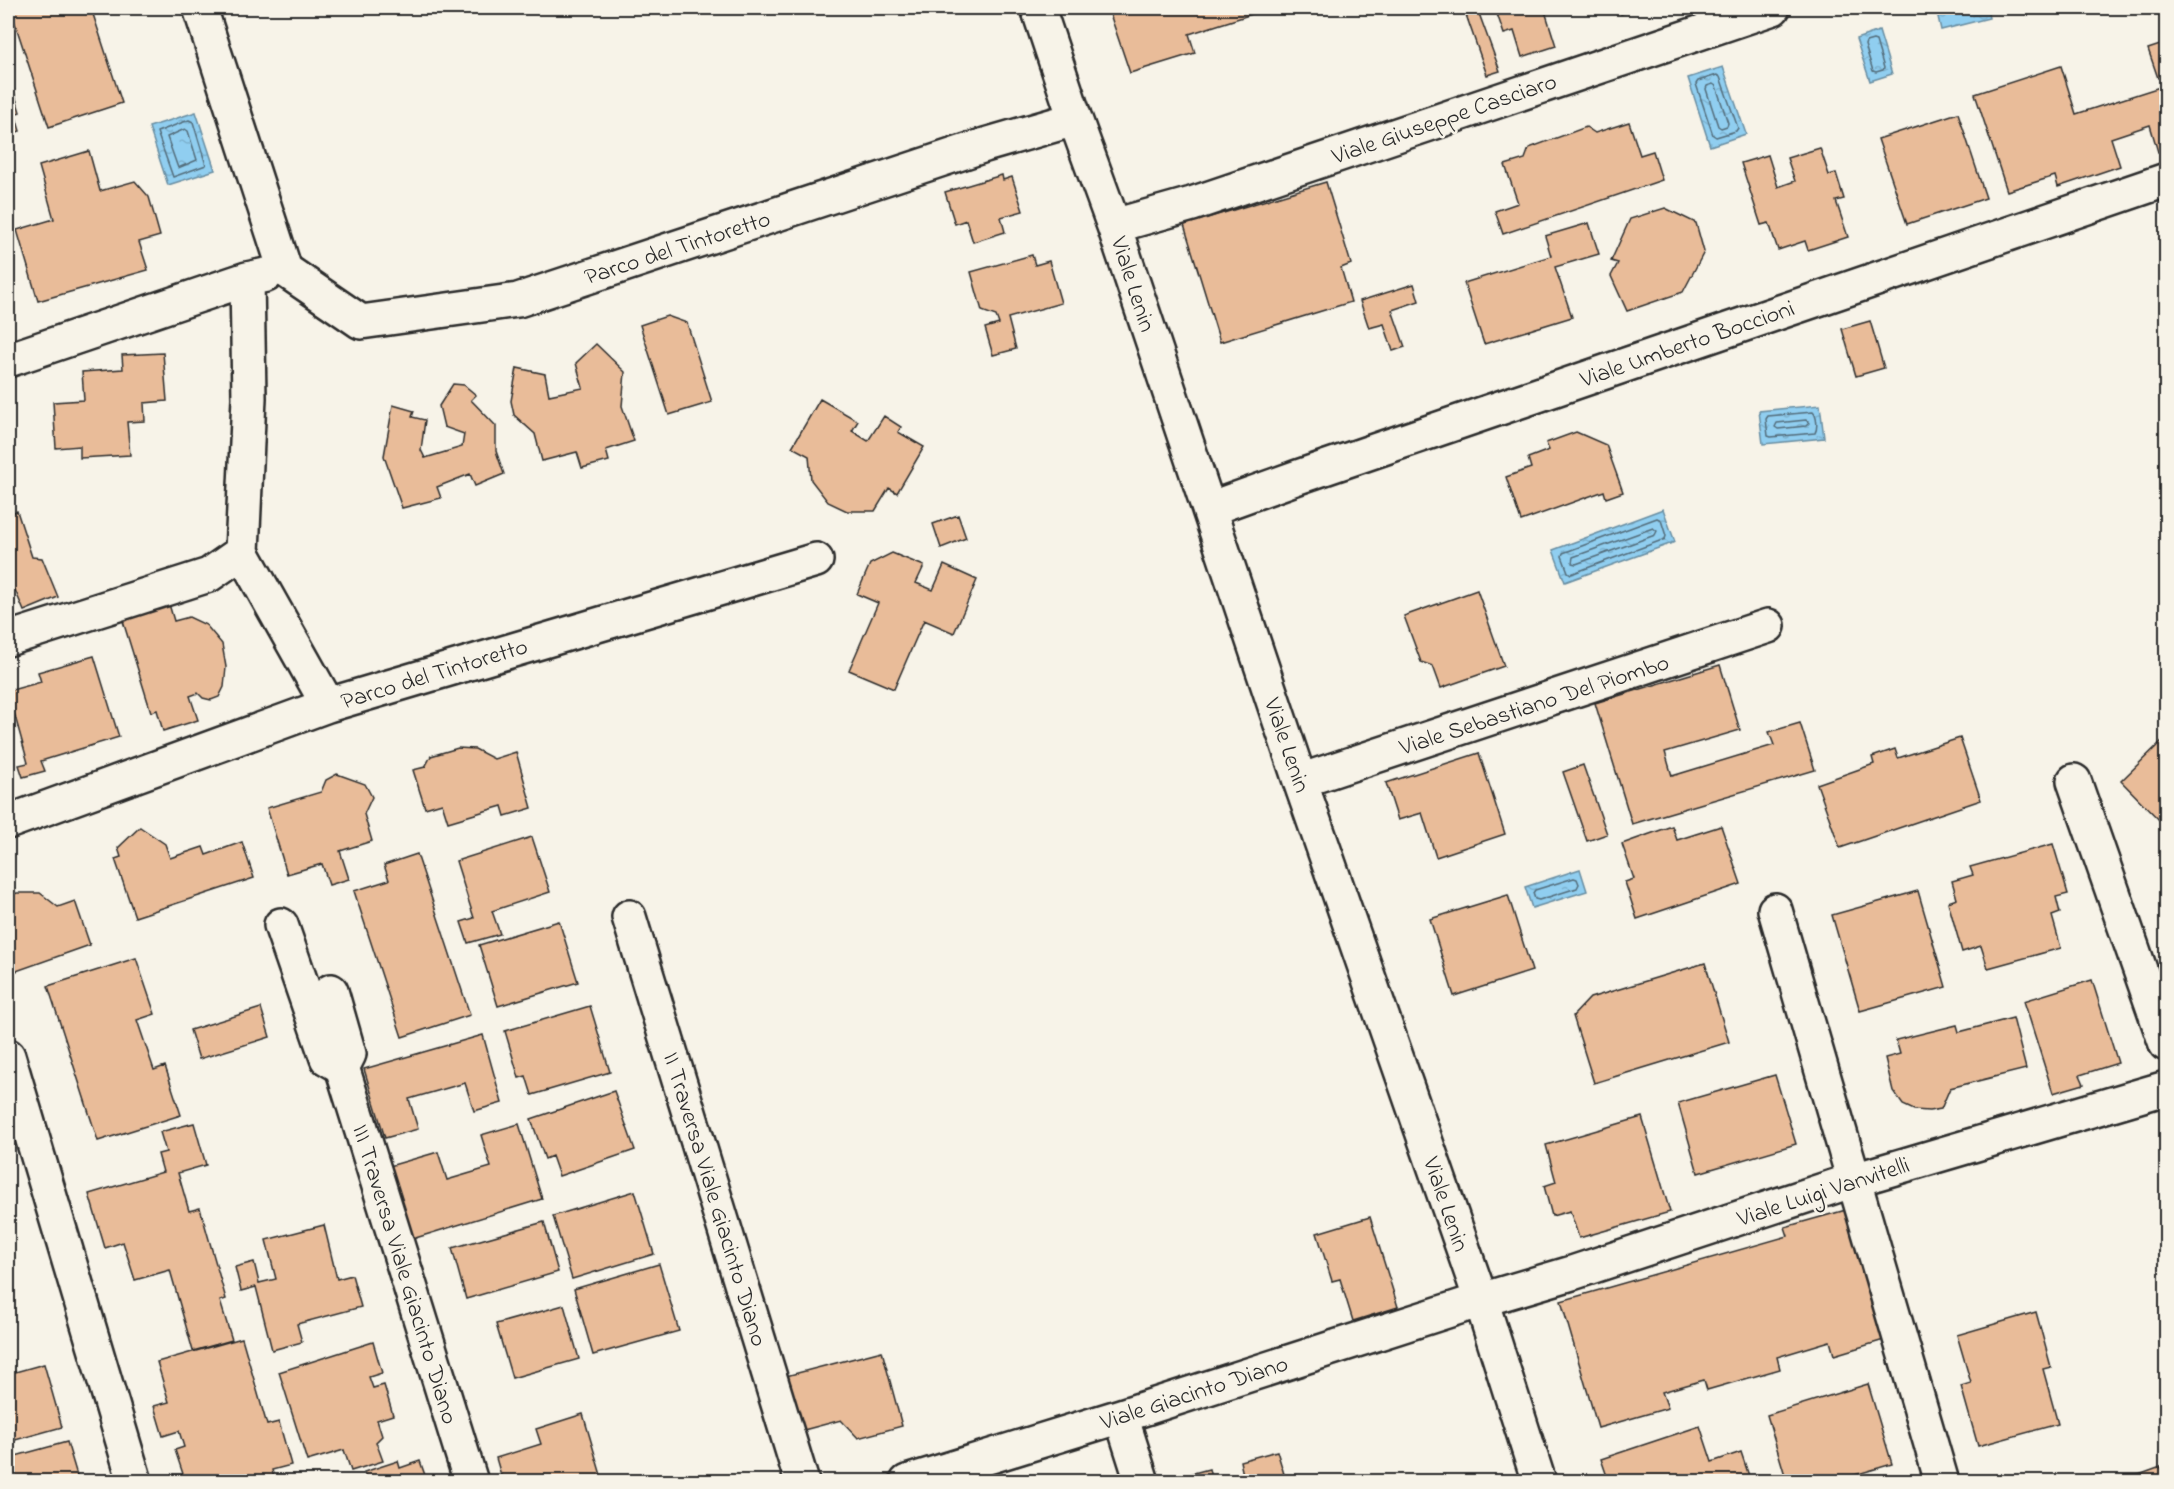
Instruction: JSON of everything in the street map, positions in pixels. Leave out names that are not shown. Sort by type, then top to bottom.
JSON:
[{"type":"street","points":[[8,360],[247,279],[285,270],[200,8]]},
{"type":"street","name":"Viale Lenin","points":[[1038,8],[1114,226],[1300,781],[1480,1300],[1539,1482]]},
{"type":"street","name":"Viale Giuseppe Casciaro","points":[[1114,226],[1192,204],[1773,8]]},
{"type":"street","name":"Parco del Tintoretto","points":[[285,270],[361,322],[518,300],[985,145],[1075,119]]},
{"type":"street","name":"Viale Umberto Boccioni","points":[[1209,509],[2166,180]]},
{"type":"street","points":[[8,639],[209,575],[242,552],[249,398],[247,279]]},
{"type":"street","name":"Parco del Tintoretto","points":[[242,552],[328,705]]},
{"type":"street","name":"Parco del Tintoretto","points":[[8,822],[328,705],[816,560]]},
{"type":"street","name":"Viale Sebastiano Del Piombo","points":[[1300,781],[1768,626]]},
{"type":"street","points":[[2074,781],[2166,1044]]},
{"type":"street","points":[[1775,910],[1942,1482]]},
{"type":"street","name":"II Traversa Viale Giacinto Diano","points":[[629,917],[802,1482]]},
{"type":"street","points":[[281,925],[327,1058],[342,1067],[349,1054],[331,992]]},
{"type":"street","points":[[8,1056],[135,1482]]},
{"type":"street","name":"III Traversa Viale Giacinto Diano","points":[[342,1067],[471,1482]]},
{"type":"street","name":"Viale Luigi Vanvitelli","points":[[1480,1300],[1572,1273],[1854,1180],[2166,1088]]},
{"type":"street","name":"Viale Giacinto Diano","points":[[907,1482],[1121,1416],[1480,1300]]},
{"type":"street","points":[[1121,1416],[1142,1482]]},
{"type":"water","points":[[1936,8],[1987,8],[1989,18],[1941,30]]},
{"type":"water","points":[[1879,31],[1892,74],[1870,81],[1856,39]]},
{"type":"water","points":[[1723,67],[1746,134],[1710,146],[1688,78]]},
{"type":"water","points":[[196,112],[215,170],[168,185],[149,127]]},
{"type":"water","points":[[1820,405],[1824,438],[1763,444],[1759,411]]},
{"type":"water","points":[[1663,509],[1675,542],[1565,582],[1553,550]]},
{"type":"water","points":[[1580,869],[1587,891],[1532,908],[1525,887]]},
{"type":"building","points":[[23,8],[91,8],[122,103],[49,127],[11,11]]},
{"type":"building","points":[[1108,8],[1271,8],[1189,34],[1195,53],[1130,73]]},
{"type":"building","points":[[1477,8],[1500,71],[1487,75],[1464,9]]},
{"type":"building","points":[[1495,8],[1558,8],[1545,11],[1556,46],[1522,57],[1514,31],[1504,34]]},
{"type":"building","points":[[1619,8],[1641,8],[1621,14]]},
{"type":"building","points":[[2166,43],[2166,79],[2165,76],[2158,78],[2148,49]]},
{"type":"building","points":[[2061,66],[2076,114],[2166,85],[2166,149],[2158,152],[2150,125],[2111,138],[2120,166],[2058,187],[2055,176],[2007,191],[1975,94]]},
{"type":"building","points":[[8,71],[20,112],[15,114],[20,131],[8,135]]},
{"type":"building","points":[[1958,113],[1986,198],[1907,224],[1878,139]]},
{"type":"building","points":[[1629,122],[1640,155],[1653,151],[1662,180],[1503,234],[1495,211],[1518,203],[1505,165],[1525,159],[1529,148],[1586,127],[1595,133]]},
{"type":"building","points":[[1820,148],[1829,175],[1836,173],[1844,199],[1836,201],[1848,237],[1808,250],[1805,241],[1778,250],[1769,223],[1761,225],[1741,163],[1768,155],[1778,187],[1795,181],[1787,158]]},
{"type":"building","points":[[89,151],[100,191],[135,181],[149,197],[160,236],[139,242],[148,270],[38,301],[17,230],[54,219],[39,166]]},
{"type":"building","points":[[1002,175],[1003,180],[1012,177],[1023,211],[1001,217],[1005,232],[973,242],[966,220],[955,224],[945,192]]},
{"type":"building","points":[[1326,182],[1351,264],[1341,268],[1351,302],[1220,342],[1184,225]]},
{"type":"building","points":[[1665,208],[1696,223],[1704,252],[1683,292],[1627,311],[1611,276],[1618,263],[1611,261],[1630,219]]},
{"type":"building","points":[[1589,223],[1599,254],[1555,267],[1572,317],[1484,344],[1464,283],[1551,256],[1545,236]]},
{"type":"building","points":[[1032,255],[1035,265],[1049,261],[1061,303],[1008,318],[1016,349],[993,355],[985,328],[999,324],[996,316],[982,311],[971,272]]},
{"type":"building","points":[[1414,284],[1419,301],[1392,310],[1405,347],[1393,351],[1384,324],[1369,328],[1360,301]]},
{"type":"building","points":[[667,316],[687,323],[712,402],[669,415],[640,325]]},
{"type":"building","points":[[1870,321],[1884,368],[1856,376],[1842,329]]},
{"type":"building","points":[[596,344],[625,372],[622,406],[634,441],[606,450],[609,461],[582,468],[577,452],[542,461],[535,434],[514,415],[511,401],[517,368],[545,374],[549,395],[583,388],[576,363]]},
{"type":"building","points":[[163,353],[167,401],[144,403],[145,421],[127,422],[130,455],[80,458],[80,446],[56,448],[53,402],[84,400],[82,372],[123,369],[122,355]]},
{"type":"building","points":[[453,384],[464,385],[476,395],[471,400],[496,426],[496,451],[504,474],[475,486],[470,474],[437,487],[441,498],[402,508],[384,456],[393,405],[414,411],[412,417],[425,420],[421,450],[425,458],[462,447],[464,434],[444,427],[439,406]]},
{"type":"building","points":[[820,399],[858,421],[852,431],[868,441],[884,416],[901,427],[898,432],[924,447],[897,493],[889,488],[875,511],[847,511],[828,502],[811,480],[809,456],[792,447]]},
{"type":"building","points":[[1576,432],[1606,445],[1623,492],[1606,498],[1604,491],[1521,521],[1506,477],[1531,468],[1528,458],[1549,450],[1546,443]]},
{"type":"building","points":[[17,511],[32,557],[42,558],[58,597],[24,611],[15,590],[8,593],[8,514]]},
{"type":"building","points":[[958,515],[966,538],[941,548],[933,524]]},
{"type":"building","points":[[892,553],[924,566],[916,583],[933,590],[944,565],[977,580],[954,633],[924,620],[894,689],[849,670],[878,603],[857,594],[870,564]]},
{"type":"building","points":[[1477,590],[1504,666],[1441,688],[1433,666],[1421,662],[1404,616]]},
{"type":"building","points":[[169,604],[174,621],[189,617],[206,625],[222,644],[226,667],[224,687],[219,697],[211,700],[203,698],[198,693],[190,696],[198,720],[163,731],[157,710],[151,712],[122,618]]},
{"type":"building","points":[[94,656],[119,737],[41,761],[45,771],[23,777],[19,765],[28,763],[8,691],[41,682],[38,672]]},
{"type":"building","points":[[1720,665],[1740,730],[1665,752],[1672,776],[1774,745],[1769,732],[1800,723],[1815,770],[1632,824],[1595,703]]},
{"type":"building","points":[[2166,737],[2166,827],[2121,781]]},
{"type":"building","points":[[1960,738],[1981,800],[1840,848],[1817,784],[1874,764],[1872,757],[1895,749],[1898,758]]},
{"type":"building","points":[[458,748],[475,749],[494,759],[516,752],[532,808],[505,816],[502,806],[448,822],[442,803],[425,808],[413,770],[425,767],[431,756]]},
{"type":"building","points":[[1479,753],[1505,834],[1436,857],[1422,813],[1398,820],[1386,783]]},
{"type":"building","points":[[8,763],[12,776],[8,778]]},
{"type":"building","points":[[1583,765],[1607,834],[1587,841],[1563,772]]},
{"type":"building","points":[[337,774],[365,784],[372,797],[364,814],[372,841],[340,851],[349,879],[329,885],[322,864],[287,874],[267,808],[321,792],[326,780]]},
{"type":"building","points":[[1672,826],[1677,840],[1721,826],[1741,884],[1637,919],[1625,882],[1634,879],[1622,844]]},
{"type":"building","points":[[140,827],[165,844],[170,858],[203,847],[206,855],[242,842],[254,878],[135,917],[115,859],[121,857],[118,848]]},
{"type":"building","points":[[532,837],[550,892],[492,911],[500,934],[468,943],[461,922],[474,918],[456,861]]},
{"type":"building","points":[[2053,844],[2068,894],[2056,897],[2060,913],[2052,916],[2061,948],[1988,968],[1981,946],[1962,952],[1948,902],[1957,899],[1952,881],[1973,875],[1970,867]]},
{"type":"building","points":[[417,854],[470,1015],[402,1037],[354,891],[389,880],[384,865]]},
{"type":"building","points":[[1918,891],[1946,987],[1860,1011],[1832,915]]},
{"type":"building","points":[[17,893],[40,893],[58,907],[75,901],[90,945],[8,974],[8,896]]},
{"type":"building","points":[[1508,895],[1532,971],[1454,996],[1430,919]]},
{"type":"building","points":[[559,921],[578,982],[498,1006],[479,945]]},
{"type":"building","points":[[136,958],[155,1014],[137,1020],[154,1070],[165,1066],[181,1115],[98,1141],[48,986]]},
{"type":"building","points":[[1705,963],[1729,1042],[1594,1083],[1573,1016],[1590,998]]},
{"type":"building","points":[[2092,980],[2118,1063],[2080,1075],[2084,1084],[2053,1093],[2024,1001]]},
{"type":"building","points":[[590,1006],[610,1072],[532,1095],[526,1076],[519,1078],[505,1031]]},
{"type":"building","points":[[261,1008],[270,1037],[199,1059],[190,1030]]},
{"type":"building","points":[[2013,1018],[2026,1069],[1950,1088],[1941,1109],[1929,1111],[1914,1110],[1903,1105],[1893,1091],[1885,1058],[1900,1054],[1896,1040],[1957,1025],[1959,1032]]},
{"type":"building","points":[[483,1035],[502,1103],[474,1111],[465,1083],[409,1099],[418,1129],[385,1138],[364,1069]]},
{"type":"building","points":[[1775,1075],[1796,1144],[1698,1173],[1678,1103]]},
{"type":"building","points":[[614,1091],[635,1150],[559,1176],[552,1156],[545,1159],[531,1119]]},
{"type":"building","points":[[1642,1117],[1670,1212],[1579,1238],[1570,1211],[1552,1216],[1544,1186],[1556,1182],[1546,1145]]},
{"type":"building","points":[[194,1123],[206,1165],[178,1173],[189,1211],[200,1208],[226,1299],[220,1301],[232,1340],[193,1351],[170,1270],[135,1280],[123,1242],[105,1248],[89,1194],[163,1172],[158,1154],[166,1152],[160,1132]]},
{"type":"building","points":[[519,1124],[542,1199],[409,1240],[386,1167],[438,1152],[447,1180],[491,1167],[481,1135]]},
{"type":"building","points":[[635,1191],[654,1254],[572,1279],[553,1216]]},
{"type":"building","points":[[1846,1210],[1884,1340],[1834,1355],[1830,1341],[1777,1357],[1780,1369],[1707,1390],[1704,1380],[1662,1392],[1668,1408],[1598,1428],[1561,1301],[1788,1236],[1785,1227]]},
{"type":"building","points":[[1370,1217],[1398,1307],[1353,1321],[1340,1279],[1332,1281],[1317,1233]]},
{"type":"building","points":[[544,1222],[558,1272],[466,1299],[452,1248]]},
{"type":"building","points":[[324,1225],[337,1279],[352,1275],[361,1307],[297,1324],[302,1342],[272,1350],[256,1287],[241,1291],[235,1267],[254,1262],[259,1283],[276,1279],[266,1240]]},
{"type":"building","points":[[659,1264],[679,1331],[593,1355],[574,1289]]},
{"type":"building","points":[[564,1305],[579,1359],[512,1378],[496,1324]]},
{"type":"building","points":[[2036,1312],[2051,1367],[2043,1369],[2058,1424],[1978,1446],[1961,1386],[1971,1383],[1957,1335]]},
{"type":"building","points":[[242,1338],[267,1425],[279,1422],[291,1465],[272,1470],[275,1482],[196,1482],[194,1475],[184,1477],[175,1450],[184,1447],[179,1431],[163,1436],[154,1406],[169,1402],[157,1362]]},
{"type":"building","points":[[373,1342],[382,1373],[369,1377],[373,1388],[384,1385],[393,1415],[377,1420],[382,1436],[376,1442],[383,1461],[351,1471],[344,1450],[307,1461],[279,1372]]},
{"type":"building","points":[[882,1351],[902,1426],[858,1438],[841,1420],[800,1431],[786,1376]]},
{"type":"building","points":[[44,1364],[62,1427],[8,1442],[8,1374]]},
{"type":"building","points":[[1868,1384],[1892,1464],[1831,1482],[1787,1482],[1767,1415]]},
{"type":"building","points":[[583,1414],[603,1482],[503,1482],[496,1458],[541,1444],[536,1429]]},
{"type":"building","points":[[1700,1426],[1712,1462],[1741,1452],[1751,1482],[1609,1482],[1601,1459]]},
{"type":"building","points":[[67,1442],[79,1482],[8,1482],[8,1458]]},
{"type":"building","points":[[1277,1451],[1284,1474],[1268,1478],[1269,1482],[1216,1482],[1243,1475],[1240,1461]]},
{"type":"building","points":[[398,1461],[400,1468],[420,1461],[427,1481],[434,1479],[435,1482],[367,1482],[364,1472]]},
{"type":"building","points":[[2166,1465],[2166,1482],[2139,1482],[2136,1476]]},
{"type":"building","points":[[1209,1469],[1212,1482],[1172,1482],[1171,1479]]}]
